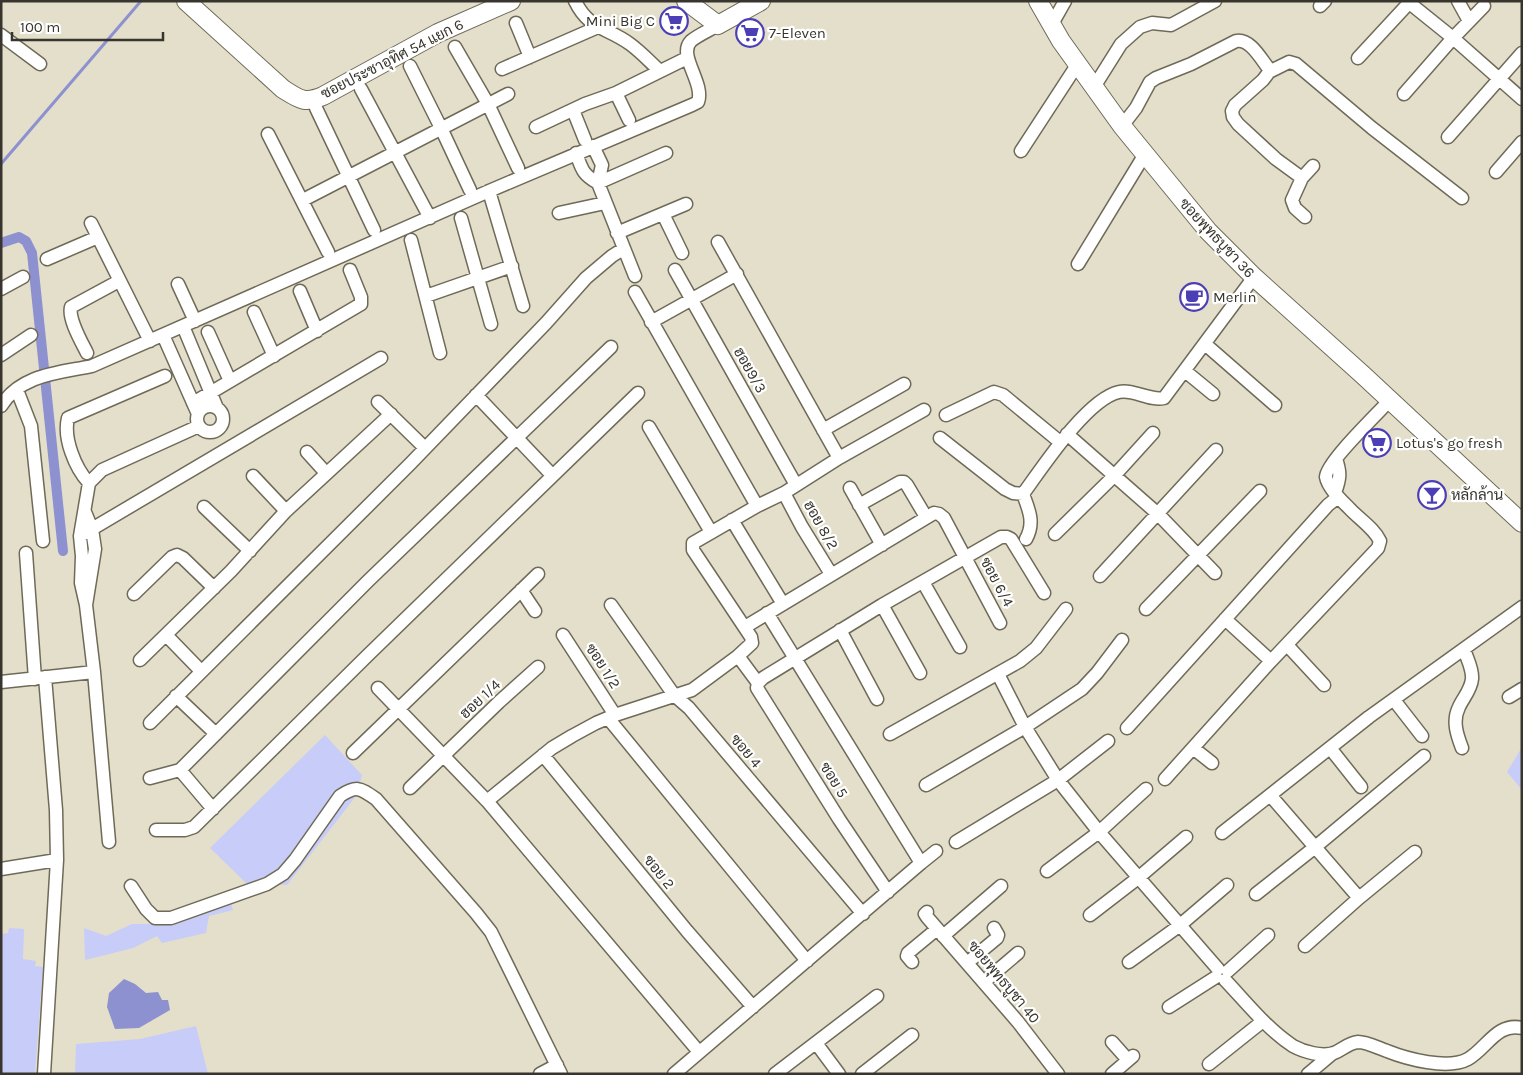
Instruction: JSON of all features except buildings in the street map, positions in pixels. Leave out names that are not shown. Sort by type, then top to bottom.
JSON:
[{"type":"street","name":"ซอยประชาอุทิศ 54 แยก 6","points":[[186,1],[283,89],[301,99],[311,101],[438,33],[511,1]]},
{"type":"street","points":[[575,1],[581,14],[598,28],[606,30],[630,44],[660,71]]},
{"type":"street","points":[[686,1],[718,25]]},
{"type":"street","points":[[3,402],[38,376],[92,366],[576,154],[589,143],[698,102],[700,89],[687,58],[686,48],[690,42],[762,1]]},
{"type":"street","name":"ซอยพุทธบูชา 36","points":[[1038,1],[1077,65],[1122,126],[1208,231],[1254,277],[1519,516]]},
{"type":"street","points":[[1052,24],[1065,1]]},
{"type":"street","points":[[1094,87],[1121,44],[1140,27],[1152,23],[1171,25],[1215,1]]},
{"type":"street","points":[[1458,1],[1469,21]]},
{"type":"street","points":[[1358,58],[1408,2],[1453,38],[1522,99]]},
{"type":"street","points":[[1404,94],[1484,6]]},
{"type":"street","points":[[516,23],[530,56]]},
{"type":"street","points":[[502,69],[598,28]]},
{"type":"street","points":[[1,36],[40,64]]},
{"type":"street","points":[[1122,126],[1136,108],[1147,87],[1156,78],[1190,64],[1236,41],[1244,41],[1249,45],[1269,69],[1269,72]]},
{"type":"street","points":[[455,47],[488,104],[518,168]]},
{"type":"street","points":[[1448,137],[1522,53]]},
{"type":"street","points":[[536,127],[573,110],[616,94],[687,58]]},
{"type":"street","points":[[1302,178],[1276,159],[1233,117],[1232,111],[1235,105],[1263,80],[1269,72],[1289,62],[1296,64],[1372,128],[1462,198]]},
{"type":"street","points":[[1021,151],[1077,65]]},
{"type":"street","points":[[410,66],[470,190]]},
{"type":"street","points":[[361,89],[430,218]]},
{"type":"street","points":[[303,200],[508,94]]},
{"type":"street","points":[[616,94],[629,120]]},
{"type":"street","points":[[316,108],[374,230]]},
{"type":"street","points":[[573,110],[602,165],[598,183],[635,276]]},
{"type":"street","points":[[268,134],[328,252]]},
{"type":"street","points":[[1496,172],[1522,142]]},
{"type":"street","points":[[576,154],[587,178],[598,183],[666,153]]},
{"type":"street","points":[[1078,264],[1145,154]]},
{"type":"street","points":[[1304,217],[1294,208],[1292,200],[1302,178],[1313,166]]},
{"type":"street","points":[[489,191],[523,306]]},
{"type":"street","points":[[559,213],[605,203]]},
{"type":"street","points":[[618,233],[686,204]]},
{"type":"street","points":[[663,214],[682,253]]},
{"type":"street","points":[[460,218],[491,324]]},
{"type":"street","points":[[91,223],[150,341]]},
{"type":"street","points":[[47,259],[98,237]]},
{"type":"street","points":[[410,240],[440,352]]},
{"type":"street","points":[[718,242],[840,458]]},
{"type":"street","points":[[150,723],[425,448],[586,278],[623,249]]},
{"type":"street","points":[[426,296],[512,266]]},
{"type":"street","points":[[197,414],[211,392],[361,304],[361,297],[350,270]]},
{"type":"street","name":"ฮอย9/3","points":[[675,270],[796,485]]},
{"type":"street","points":[[651,322],[736,274]]},
{"type":"street","points":[[1,289],[23,276]]},
{"type":"street","points":[[1024,494],[1064,438],[1102,401],[1113,393],[1122,391],[1157,400],[1164,398],[1254,277]]},
{"type":"street","points":[[87,353],[71,318],[71,306],[120,281]]},
{"type":"street","points":[[178,284],[195,321]]},
{"type":"street","points":[[300,291],[317,331]]},
{"type":"street","points":[[635,292],[757,506]]},
{"type":"street","points":[[254,312],[274,356]]},
{"type":"street","points":[[164,335],[205,432],[217,431],[223,424],[223,415],[217,408],[183,326]]},
{"type":"street","points":[[208,332],[230,381]]},
{"type":"street","points":[[1,354],[31,335]]},
{"type":"street","points":[[1205,344],[1275,405]]},
{"type":"street","points":[[150,778],[180,770],[368,581],[611,346]]},
{"type":"street","points":[[80,536],[381,358]]},
{"type":"street","points":[[1184,371],[1213,394]]},
{"type":"street","points":[[89,483],[82,476],[74,460],[66,426],[68,418],[165,376]]},
{"type":"street","points":[[823,430],[904,384]]},
{"type":"street","points":[[17,390],[31,426],[44,541]]},
{"type":"street","points":[[946,414],[994,392],[1003,395],[1114,476],[1158,514],[1215,573]]},
{"type":"street","points":[[156,830],[189,829],[194,827],[552,475],[638,394]]},
{"type":"street","points":[[476,395],[552,475]]},
{"type":"street","points":[[1165,779],[1271,661],[1378,548],[1380,541],[1377,534],[1337,495],[1326,476],[1330,466],[1390,400]]},
{"type":"street","points":[[378,402],[425,448]]},
{"type":"street","points":[[108,842],[94,672],[86,605],[81,582],[82,556],[80,536],[89,483],[102,470],[201,410],[208,406],[217,408]]},
{"type":"street","points":[[487,801],[543,755],[572,736],[612,717],[692,690],[738,656],[752,643],[751,637],[693,550],[694,543],[757,506],[784,493],[840,458],[924,410]]},
{"type":"street","points":[[140,660],[214,588],[286,511],[391,414]]},
{"type":"street","points":[[649,427],[711,532]]},
{"type":"street","points":[[220,428],[230,448]]},
{"type":"street","points":[[1055,534],[1114,476],[1152,433]]},
{"type":"street","points":[[940,438],[1005,489],[1013,493],[1024,494]]},
{"type":"street","points":[[1100,576],[1216,450]]},
{"type":"street","points":[[307,452],[326,473]]},
{"type":"street","points":[[253,476],[286,511]]},
{"type":"street","points":[[745,627],[926,517],[904,482],[900,482],[860,505]]},
{"type":"street","points":[[850,488],[882,544]]},
{"type":"street","points":[[1146,610],[1260,491]]},
{"type":"street","name":"ฮอย 8/2","points":[[784,493],[831,574]]},
{"type":"street","points":[[1024,494],[1031,516],[1031,525],[1026,538]]},
{"type":"street","points":[[1127,728],[1337,495]]},
{"type":"street","points":[[204,507],[250,550]]},
{"type":"street","points":[[85,512],[92,529],[95,549],[86,605]]},
{"type":"street","name":"ซอย 6/4","points":[[926,517],[934,513],[944,518],[1000,623]]},
{"type":"street","points":[[732,520],[783,604]]},
{"type":"street","points":[[758,683],[840,630],[1001,538],[1007,537],[1018,549],[1044,593]]},
{"type":"street","points":[[26,553],[56,810],[57,860],[44,1074]]},
{"type":"street","points":[[134,594],[177,555],[183,558],[214,588]]},
{"type":"street","points":[[353,753],[538,574]]},
{"type":"street","points":[[923,582],[960,647]]},
{"type":"street","points":[[521,590],[535,611]]},
{"type":"street","name":"ซอย 4","points":[[611,605],[674,695],[689,708],[863,914]]},
{"type":"street","points":[[882,605],[920,673]]},
{"type":"street","points":[[1222,833],[1330,748],[1522,607]]},
{"type":"street","points":[[890,734],[1020,661],[1036,648],[1066,609]]},
{"type":"street","points":[[767,613],[921,863]]},
{"type":"street","points":[[1225,619],[1271,661]]},
{"type":"street","points":[[840,630],[877,699]]},
{"type":"street","points":[[166,635],[201,671]]},
{"type":"street","name":"ซอย 1/2","points":[[563,635],[612,717],[807,961]]},
{"type":"street","points":[[926,785],[1025,727],[1082,689],[1122,640]]},
{"type":"street","points":[[1287,644],[1324,686]]},
{"type":"street","points":[[1462,748],[1455,727],[1456,719],[1458,708],[1468,693],[1472,682],[1472,673],[1464,649]]},
{"type":"street","name":"ซอย 5","points":[[738,656],[758,683],[757,688],[839,819],[888,892]]},
{"type":"street","name":"ฮอย 1/4","points":[[410,788],[538,667]]},
{"type":"street","points":[[1,682],[94,672]]},
{"type":"street","points":[[998,674],[1025,727],[1058,780],[1099,832],[1179,926],[1263,1021],[1293,1046],[1318,1054],[1333,1053]]},
{"type":"street","points":[[378,688],[487,801],[699,1052]]},
{"type":"street","points":[[1509,697],[1522,689]]},
{"type":"street","points":[[176,696],[216,734]]},
{"type":"street","points":[[1394,700],[1422,736]]},
{"type":"street","points":[[956,842],[1058,780],[1108,741]]},
{"type":"street","points":[[1193,748],[1212,764]]},
{"type":"street","points":[[1330,748],[1361,787]]},
{"type":"street","name":"ซอย 2","points":[[543,755],[687,932],[753,1007]]},
{"type":"street","points":[[1256,894],[1424,756]]},
{"type":"street","points":[[180,770],[213,809]]},
{"type":"street","points":[[130,886],[146,909],[155,918],[171,918],[267,884],[283,874],[295,860],[340,796],[350,789],[359,788],[376,799],[491,932],[559,1069],[540,1074]]},
{"type":"street","points":[[1048,871],[1099,832],[1146,789]]},
{"type":"street","points":[[1270,795],[1359,898]]},
{"type":"street","points":[[1090,915],[1138,878],[1186,837]]},
{"type":"street","points":[[674,1074],[936,851]]},
{"type":"street","points":[[1305,946],[1415,852]]},
{"type":"street","points":[[1,869],[57,860]]},
{"type":"street","points":[[1129,962],[1179,926],[1227,885]]},
{"type":"street","points":[[912,962],[908,953],[940,932],[1001,886]]},
{"type":"street","name":"ซอยพุทธบูชา 40","points":[[927,912],[926,916],[1018,1022],[1058,1074]]},
{"type":"street","points":[[967,963],[997,938],[998,935],[994,928]]},
{"type":"street","points":[[1169,1007],[1222,974],[1268,935]]},
{"type":"street","points":[[984,982],[1018,953]]},
{"type":"street","points":[[775,1074],[877,996]]},
{"type":"street","points":[[1208,1064],[1263,1021]]},
{"type":"street","points":[[1308,1074],[1333,1053],[1357,1042],[1368,1044],[1407,1059],[1450,1063],[1468,1059],[1494,1036],[1508,1027],[1522,1028]]},
{"type":"street","points":[[862,1074],[912,1035]]},
{"type":"street","points":[[1112,1042],[1130,1058],[1112,1074]]},
{"type":"street","points":[[816,1043],[839,1074]]},
{"type":"shaded area","points":[[325,735],[362,775],[356,796],[287,885],[246,883],[210,848]]},
{"type":"shaded area","points":[[1522,747],[1522,790],[1507,772]]},
{"type":"shaded area","points":[[227,892],[233,910],[209,916],[206,933],[162,943],[157,936],[133,948],[85,960],[84,928],[106,936],[132,924],[153,924],[184,916]]},
{"type":"shaded area","points":[[9,928],[24,929],[23,959],[36,961],[35,966],[43,967],[35,1074],[1,1074],[1,940],[2,934],[8,933]]},
{"type":"shaded area","points":[[124,979],[135,984],[146,993],[158,992],[162,1000],[168,1000],[170,1010],[139,1028],[115,1029],[107,1007],[109,993]]},
{"type":"shaded area","points":[[196,1026],[208,1074],[75,1074],[76,1044],[140,1039]]},
{"type":"waterway","points":[[1,164],[141,1]]},
{"type":"waterway","points":[[1,243],[19,237],[26,241],[32,253],[63,551]]},
{"type":"place","name":"Mini Big C","points":[[674,21]]},
{"type":"place","name":"7-Eleven","points":[[750,33]]},
{"type":"place","name":"Merlin","points":[[1194,297]]},
{"type":"place","name":"Lotus's go fresh","points":[[1377,443]]},
{"type":"place","name":"หลักล้าน","points":[[1432,495]]}]
